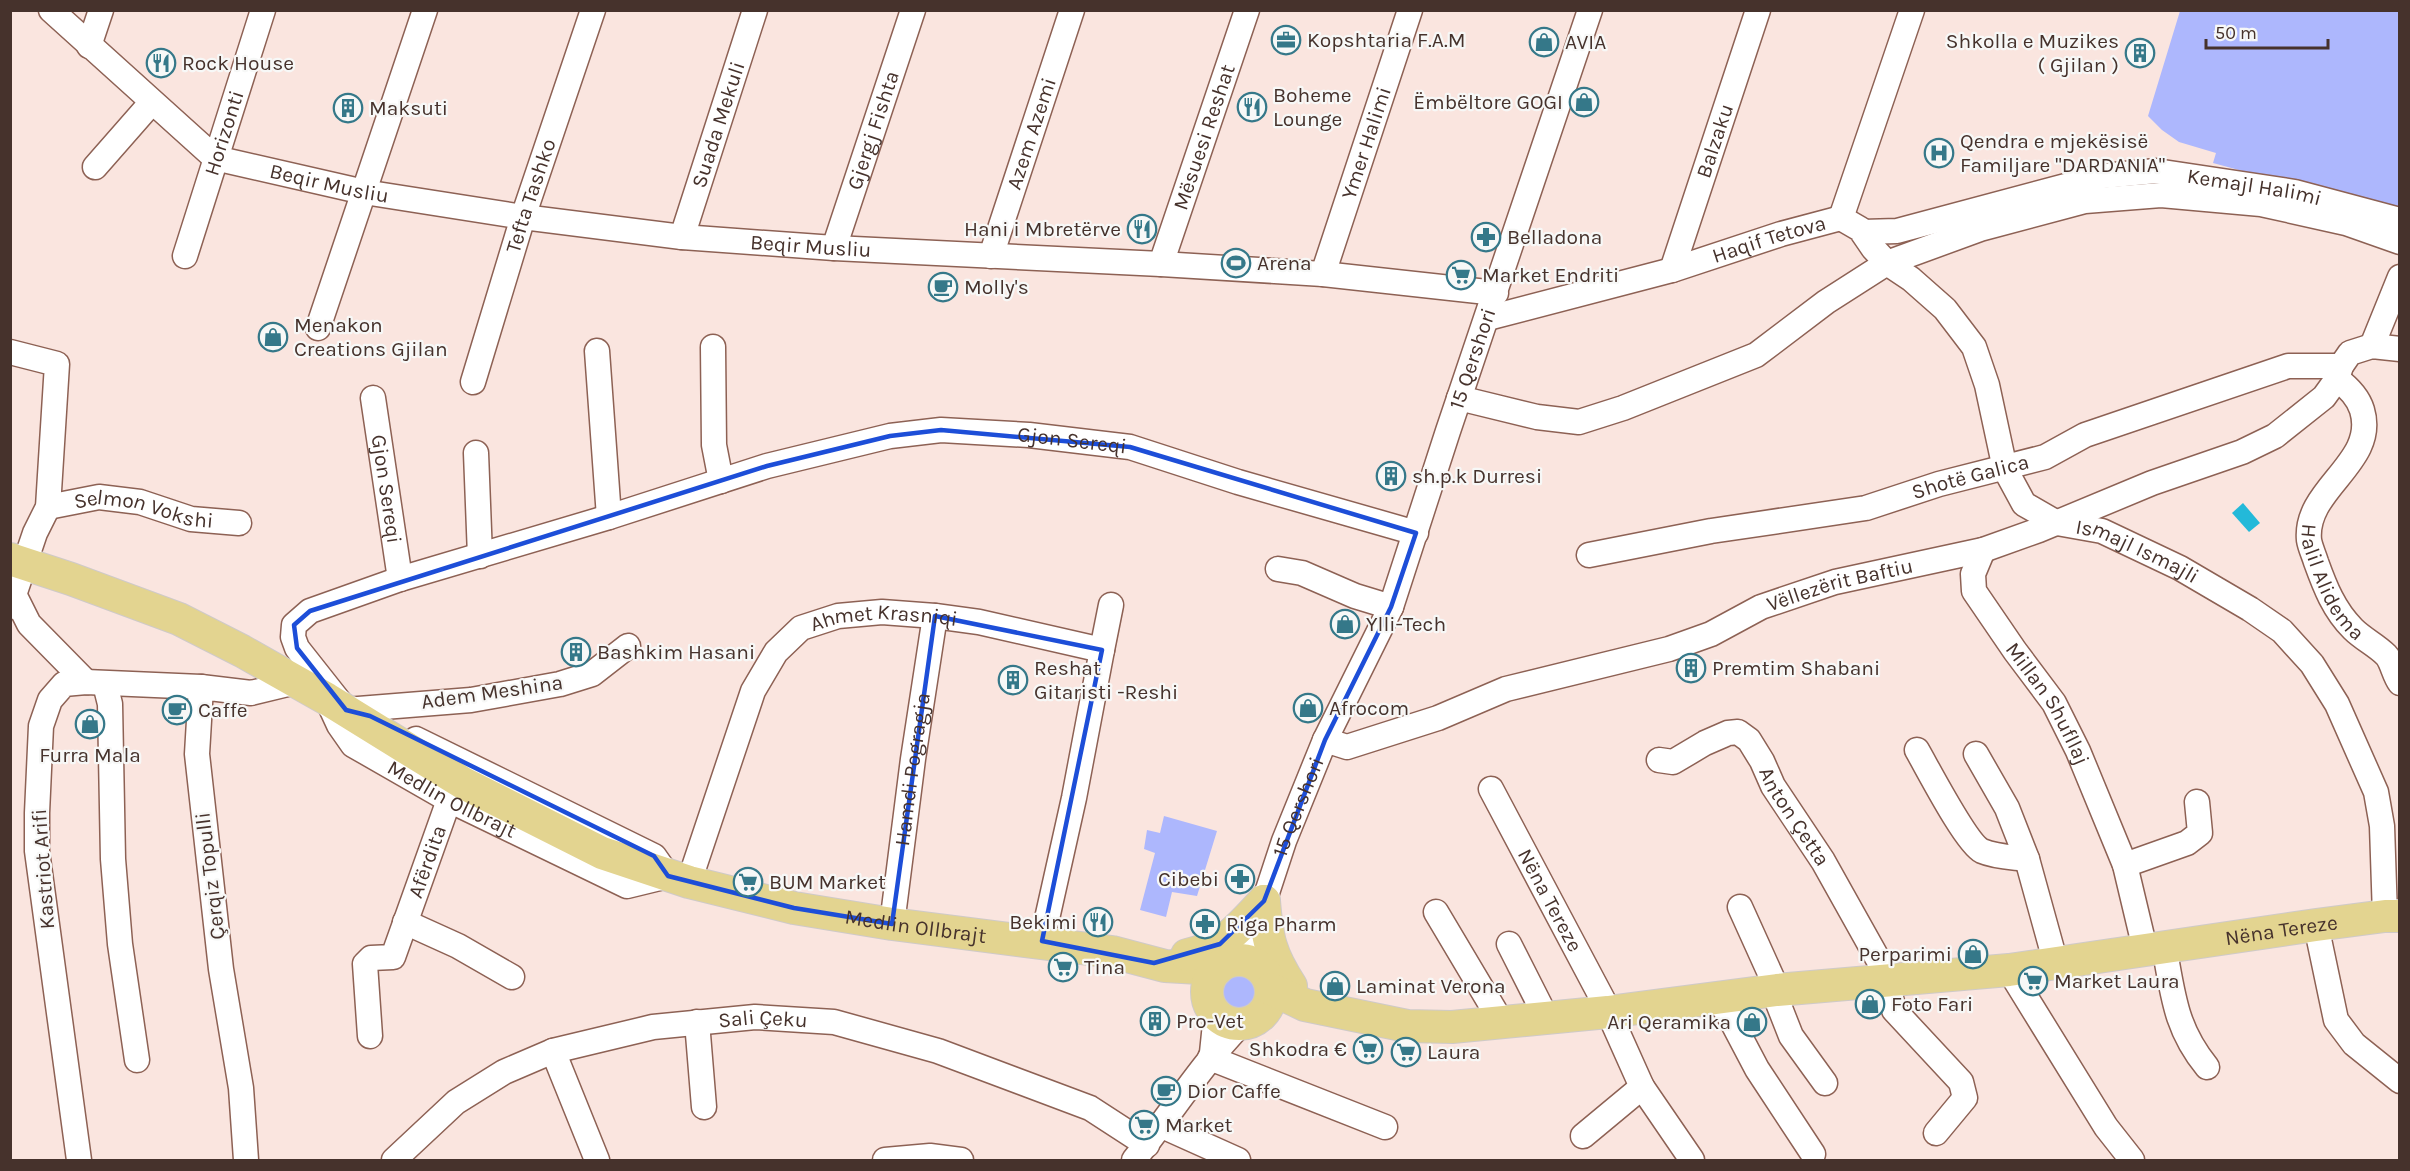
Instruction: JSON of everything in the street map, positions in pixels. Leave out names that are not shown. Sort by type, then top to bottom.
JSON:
[{"type":"main road","name":"Medlin Ollbrajt","points":[[18,561],[178,619],[242,651],[344,709],[463,783],[602,854],[679,879],[794,908],[892,924],[1042,941],[1112,952],[1159,964],[1239,992]]},
{"type":"main road","points":[[1159,964],[1202,952],[1220,944],[1262,907]]},
{"type":"main road","points":[[1262,907],[1267,938],[1276,964],[1309,1006]]},
{"type":"main road","name":"Nëna Tereze","points":[[1239,992],[1407,1026],[1452,1027],[1547,1019],[1777,990],[2009,970],[2392,916]]},
{"type":"street","name":"Beqir Musliu","points":[[51,10],[215,158],[364,192],[523,218],[682,237],[834,248],[1323,274],[1496,293]]},
{"type":"street","points":[[89,45],[101,10]]},
{"type":"street","name":"Horizonti","points":[[185,256],[263,10]]},
{"type":"street","points":[[318,328],[425,10]]},
{"type":"street","name":"Tefta Tashko","points":[[473,381],[523,218],[593,10]]},
{"type":"street","name":"Suada Mekuli","points":[[682,237],[755,10]]},
{"type":"street","name":"Gjergj Fishta","points":[[834,248],[913,10]]},
{"type":"street","name":"Azem Azemi","points":[[991,256],[1072,10]]},
{"type":"street","name":"Mësuesi Reshat","points":[[1161,264],[1247,10]]},
{"type":"street","name":"Ymer Halimi","points":[[1323,274],[1410,10]]},
{"type":"street","name":"15 Qershori","points":[[1211,1056],[1239,992],[1262,907],[1284,841],[1325,740],[1391,606],[1590,10]]},
{"type":"street","name":"Balzaku","points":[[1672,270],[1758,10]]},
{"type":"street","name":"Haqif Tetova","points":[[1488,318],[1672,270],[1781,234],[1841,218],[1912,10]]},
{"type":"street","points":[[95,167],[152,102]]},
{"type":"street","name":"Kemajl Halimi","points":[[1863,231],[1897,231],[2103,176],[2156,171],[2295,192],[2400,220]]},
{"type":"street","points":[[1459,398],[1537,417],[1579,422],[1623,408],[1756,355],[1826,302],[1887,263],[1980,229],[2085,201],[2161,195],[2261,204],[2346,223],[2400,242]]},
{"type":"street","name":"Ismajl Ismajli","points":[[1841,218],[1863,231],[1873,248],[1887,263],[1911,279],[1945,309],[1974,347],[1989,395],[2005,469],[2024,504],[2057,523],[2102,531],[2180,568],[2250,609],[2282,631],[2312,664],[2337,704],[2376,792],[2392,916]]},
{"type":"street","points":[[2400,277],[2372,346],[2400,349]]},
{"type":"street","name":"Vëllezërit Baftiu","points":[[1325,740],[1347,747],[1438,718],[1506,689],[1669,649],[1712,634],[1761,607],[1834,582],[1983,550],[2057,523],[2152,483],[2242,452],[2275,436],[2324,397],[2350,353],[2372,346]]},
{"type":"street","points":[[713,347],[714,445],[721,481]]},
{"type":"street","points":[[597,351],[609,517]]},
{"type":"street","name":"Selmon Vokshi","points":[[10,352],[57,364],[48,507],[18,561],[13,602]]},
{"type":"street","name":"Shotë Galica","points":[[1589,555],[1711,531],[1866,508],[1939,484],[2045,457],[2085,435],[2288,366],[2339,372]]},
{"type":"street","name":"Halil Alidema","points":[[2339,372],[2361,406],[2366,424],[2361,445],[2352,460],[2321,498],[2310,521],[2309,541],[2327,592],[2338,612],[2368,643],[2387,656],[2400,683]]},
{"type":"street","name":"Gjon Sereqi","points":[[373,398],[400,579]]},
{"type":"street","name":"Gjon Sereqi","points":[[344,709],[297,648],[293,637],[294,625],[310,611],[400,579],[609,517],[767,466],[890,436],[941,430],[1029,435],[1130,447],[1238,482],[1416,533]]},
{"type":"street","points":[[476,453],[480,556]]},
{"type":"street","name":"Selmon Vokshi","points":[[48,507],[99,497],[140,502],[191,519],[239,523]]},
{"type":"street","name":"Millan Shufllaj","points":[[1983,550],[1973,574],[1974,591],[2054,703],[2086,771],[2125,865],[2154,948]]},
{"type":"street","points":[[1278,569],[1302,573],[1355,596],[1391,606]]},
{"type":"street","points":[[13,602],[29,624],[95,683],[110,704],[113,859],[120,944],[137,1060]]},
{"type":"street","points":[[1042,941],[1074,798],[1111,605]]},
{"type":"street","name":"Ahmet Krasniqi","points":[[679,879],[753,691],[776,652],[801,628],[838,616],[882,612],[979,622],[1102,650]]},
{"type":"street","name":"Hamdi Pogragja","points":[[892,924],[913,759],[935,616]]},
{"type":"street","name":"Adem Meshina","points":[[344,709],[471,700],[560,684],[592,674],[628,646]]},
{"type":"street","points":[[201,687],[252,693],[296,682]]},
{"type":"street","name":"Kastriot Arifi","points":[[79,1161],[38,862],[37,813],[41,726],[50,700],[64,684],[201,687]]},
{"type":"street","name":"Çerqiz Topulli","points":[[201,687],[198,766],[221,969],[241,1088],[246,1161]]},
{"type":"street","name":"Medlin Ollbrajt","points":[[344,709],[339,725],[353,745],[449,800],[627,886],[679,879]]},
{"type":"street","name":"Anton Çetta","points":[[1659,760],[1673,762],[1705,743],[1728,733],[1738,732],[1749,740],[1762,761],[1773,786],[1823,861],[1884,970],[1887,982]]},
{"type":"street","points":[[1917,750],[1964,831],[1979,850],[2001,856],[2027,859]]},
{"type":"street","points":[[1976,754],[2007,808],[2027,859],[2056,964]]},
{"type":"street","name":"Nëna Tereze","points":[[1491,789],[1608,1012]]},
{"type":"street","name":"Afërdita","points":[[370,1036],[364,964],[371,958],[393,957],[449,800]]},
{"type":"street","points":[[2125,865],[2187,843],[2200,833],[2197,802]]},
{"type":"street","points":[[1740,907],[1777,990],[1778,1003],[1791,1036],[1825,1083]]},
{"type":"street","points":[[1436,912],[1502,1023]]},
{"type":"street","name":"Afërdita","points":[[405,922],[458,946],[512,977]]},
{"type":"street","points":[[2316,925],[2336,1020],[2354,1044],[2400,1081]]},
{"type":"street","points":[[1509,944],[1547,1019]]},
{"type":"street","points":[[2154,948],[2178,1018],[2197,1055],[2207,1067]]},
{"type":"street","points":[[2009,970],[2106,1127],[2121,1156]]},
{"type":"street","points":[[1887,982],[1894,1011],[1961,1083],[1965,1098],[1936,1133]]},
{"type":"street","points":[[1716,998],[1757,1069],[1813,1154]]},
{"type":"street","points":[[1608,1012],[1642,1087],[1692,1161]]},
{"type":"street","name":"Sali Çeku","points":[[394,1161],[456,1102],[504,1072],[553,1051],[653,1027],[766,1018],[834,1022],[938,1051],[1090,1108],[1140,1153]]},
{"type":"street","points":[[696,1022],[704,1107]]},
{"type":"street","points":[[553,1051],[597,1161]]},
{"type":"street","points":[[1140,1153],[1196,1080],[1211,1056],[1385,1127]]},
{"type":"street","points":[[1583,1136],[1642,1087]]},
{"type":"street","points":[[1160,1125],[1238,1161]]},
{"type":"street","points":[[885,1161],[930,1156],[961,1161]]},
{"type":"highlighted area","points":[[941,430],[1130,447],[1416,533],[1391,607],[1325,740],[1264,901],[1220,944],[1154,963],[1042,941],[1102,650],[935,616],[892,924],[794,908],[668,876],[654,856],[370,716],[346,710],[297,648],[294,625],[310,611],[767,466],[890,436]]},
{"type":"shaded area","points":[[2180,11],[2399,11],[2399,213],[2213,163],[2216,153],[2179,142],[2162,130],[2148,116]]},
{"type":"shaded area","points":[[2243,503],[2260,523],[2249,532],[2232,513]]},
{"type":"shaded area","points":[[1164,816],[1217,831],[1197,896],[1172,892],[1166,917],[1140,910],[1155,853],[1144,849],[1147,830],[1160,833]]},
{"type":"shaded area","points":[[1240,968],[1249,970],[1260,979],[1265,993],[1263,1002],[1254,1013],[1240,1018],[1231,1016],[1220,1007],[1215,993],[1217,984],[1226,973]]},
{"type":"place","name":"Kopshtaria F.A.M","points":[[1286,40]]},
{"type":"place","name":"AVIA","points":[[1544,42]]},
{"type":"place","name":"Shkolla e Muzikes ( Gjilan )","points":[[2140,53]]},
{"type":"place","name":"Rock House","points":[[161,63]]},
{"type":"place","name":"Ëmbëltore GOGI","points":[[1584,102]]},
{"type":"place","name":"Boheme Lounge","points":[[1252,107]]},
{"type":"place","name":"Maksuti","points":[[348,108]]},
{"type":"place","name":"Qendra e mjekësisë Familjare \"DARDANIA\"","points":[[1939,153]]},
{"type":"place","name":"Hani i Mbretërve","points":[[1142,229]]},
{"type":"place","name":"Belladona","points":[[1486,237]]},
{"type":"place","name":"Arena","points":[[1236,263]]},
{"type":"place","name":"Market Endriti","points":[[1461,275]]},
{"type":"place","name":"Molly's","points":[[943,287]]},
{"type":"place","name":"Menakon Creations Gjilan","points":[[273,337]]},
{"type":"place","name":"sh.p.k Durresi","points":[[1391,476]]},
{"type":"place","name":"Ylli-Tech","points":[[1345,624]]},
{"type":"place","name":"Bashkim Hasani","points":[[576,652]]},
{"type":"place","name":"Premtim Shabani","points":[[1691,668]]},
{"type":"place","name":"Reshat Gitaristi -Reshi","points":[[1013,680]]},
{"type":"place","name":"Afrocom","points":[[1308,708]]},
{"type":"place","name":"Caffe","points":[[177,710]]},
{"type":"place","name":"Furra Mala","points":[[90,724]]},
{"type":"place","name":"Cibebi","points":[[1240,879]]},
{"type":"place","name":"BUM Market","points":[[748,882]]},
{"type":"place","name":"Bekimi","points":[[1098,922]]},
{"type":"place","name":"Riga Pharm","points":[[1205,924]]},
{"type":"place","name":"Perparimi","points":[[1973,954]]},
{"type":"place","name":"Tina","points":[[1063,967]]},
{"type":"place","name":"Market Laura","points":[[2033,981]]},
{"type":"place","name":"Laminat Verona","points":[[1335,986]]},
{"type":"place","name":"Foto Fari","points":[[1870,1004]]},
{"type":"place","name":"Pro-Vet","points":[[1155,1021]]},
{"type":"place","name":"Ari Qeramika","points":[[1752,1022]]},
{"type":"place","name":"Shkodra €","points":[[1368,1049]]},
{"type":"place","name":"Laura","points":[[1406,1052]]},
{"type":"place","name":"Dior Caffe","points":[[1166,1091]]},
{"type":"place","name":"Market","points":[[1144,1125]]}]
